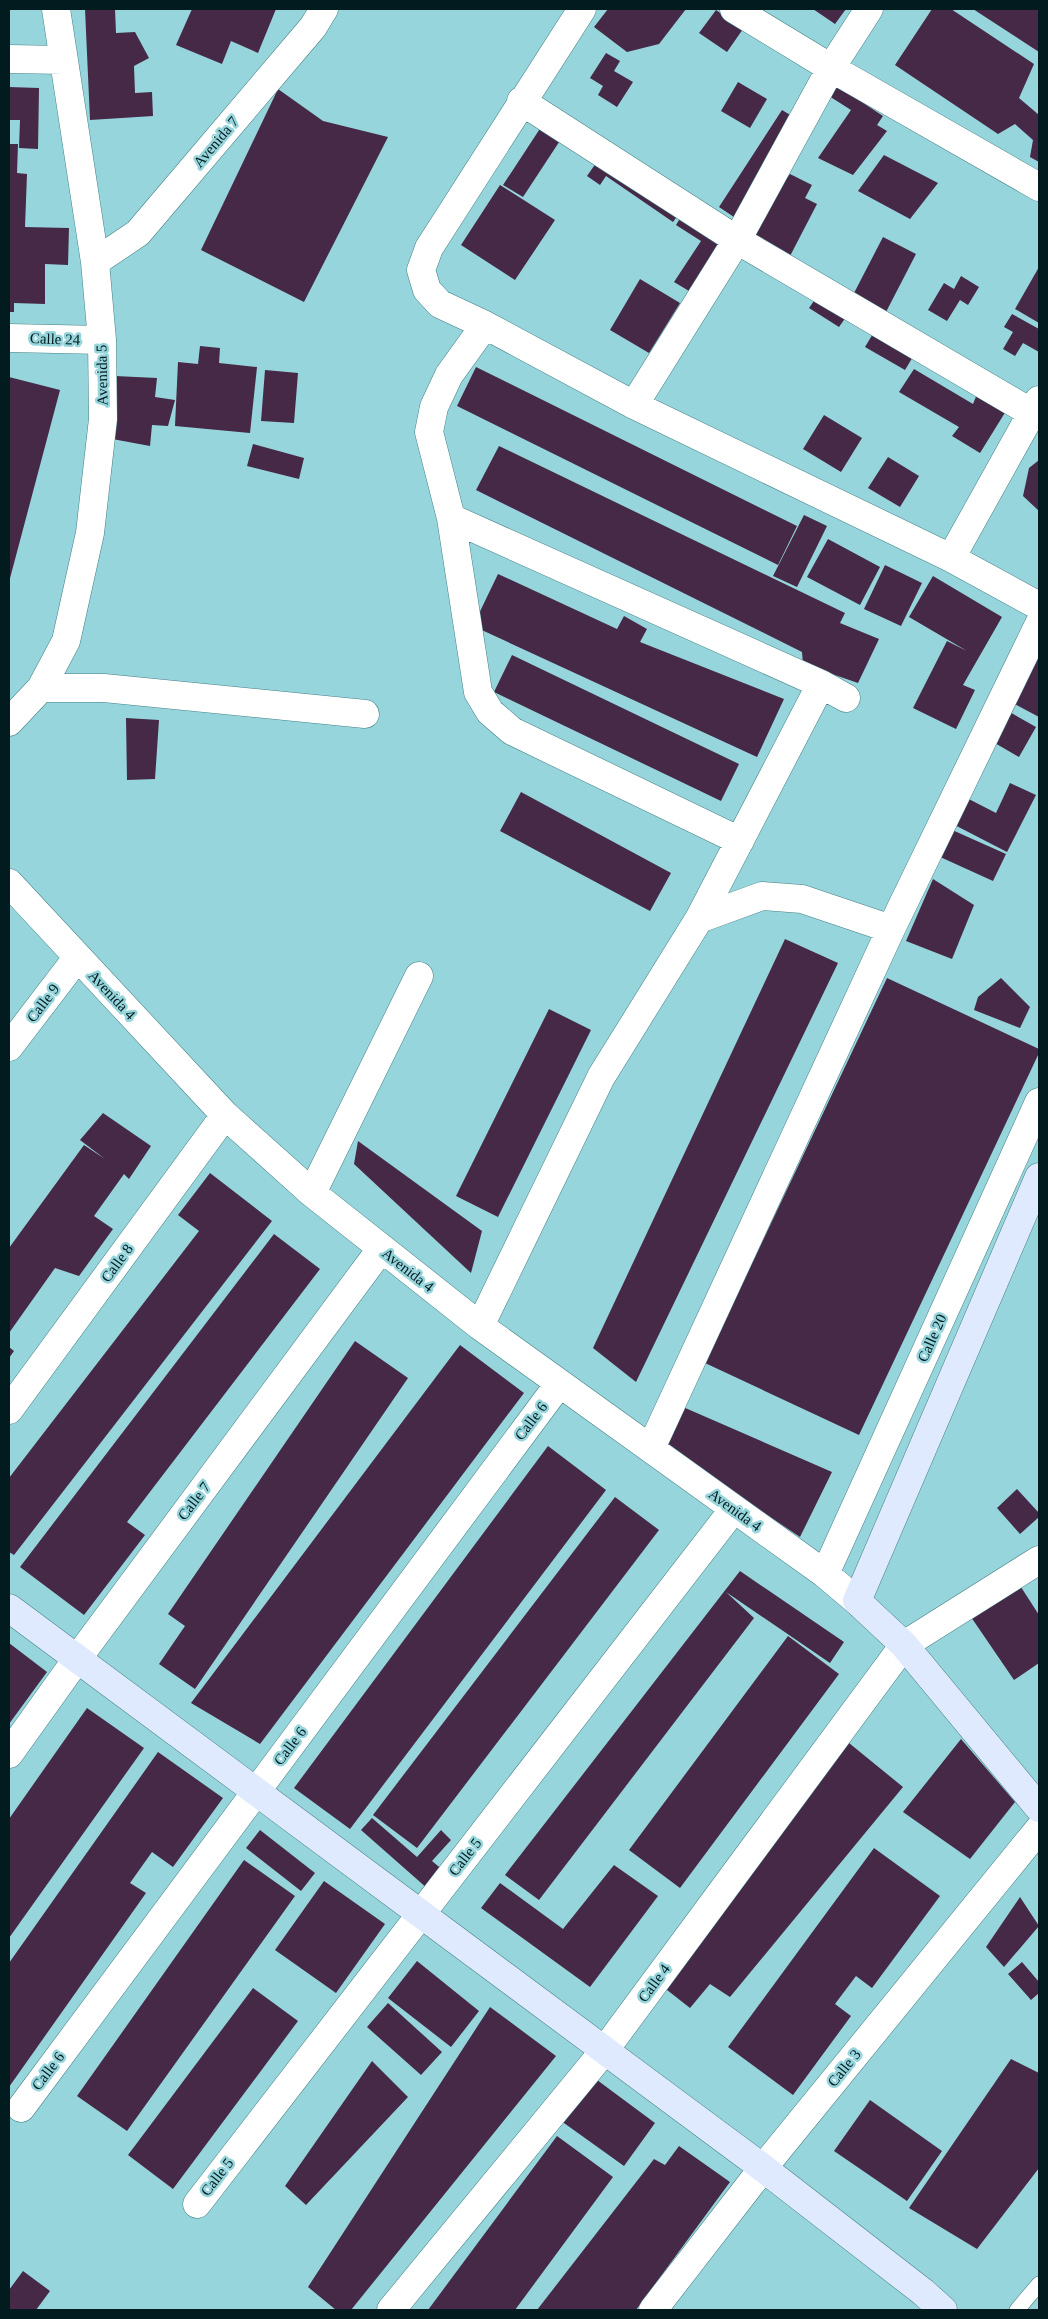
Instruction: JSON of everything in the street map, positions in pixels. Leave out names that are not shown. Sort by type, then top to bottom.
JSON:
[{"type":"street","name":"Avenida 5","points":[[9,722],[41,688],[66,641],[90,533],[103,419],[102,340],[95,262],[56,9]]},
{"type":"street","name":"Avenida 7","points":[[95,262],[138,232],[313,27],[324,9]]},
{"type":"street","points":[[582,9],[429,248],[421,270],[427,290],[440,304],[485,325],[634,405],[951,558],[1039,606]]},
{"type":"street","points":[[734,9],[831,68],[1039,186]]},
{"type":"street","points":[[634,405],[736,240],[831,68],[869,9]]},
{"type":"street","points":[[9,59],[64,60]]},
{"type":"street","points":[[522,101],[736,240],[1037,410],[951,558]]},
{"type":"street","points":[[485,325],[449,375],[434,407],[429,432],[451,518],[478,692],[490,712],[512,731],[740,841]]},
{"type":"street","name":"Calle 24","points":[[9,338],[102,340]]},
{"type":"street","points":[[451,518],[821,684],[846,698]]},
{"type":"street","points":[[651,1448],[890,929],[1039,624]]},
{"type":"street","points":[[480,1326],[601,1077],[699,919],[821,684]]},
{"type":"street","points":[[41,688],[104,688],[365,714]]},
{"type":"street","name":"Avenida 4","points":[[9,883],[225,1115],[312,1193],[480,1326],[651,1448],[733,1510],[825,1574],[857,1601]]},
{"type":"street","points":[[699,919],[762,896],[802,899],[890,929]]},
{"type":"street","name":"Calle 9","points":[[9,1047],[77,958]]},
{"type":"street","points":[[312,1193],[419,976]]},
{"type":"street","name":"Calle 20","points":[[825,1574],[1039,1102]]},
{"type":"street","name":"Calle 8","points":[[9,1410],[225,1115]]},
{"type":"street","points":[[1039,1177],[857,1601],[904,1645],[1039,1808]]},
{"type":"street","name":"Calle 7","points":[[9,1754],[76,1659],[381,1249]]},
{"type":"street","name":"Calle 6","points":[[21,2108],[559,1384]]},
{"type":"street","name":"Calle 5","points":[[197,2204],[733,1510]]},
{"type":"street","points":[[904,1645],[1039,1560]]},
{"type":"street","points":[[9,1608],[763,2168],[923,2292],[942,2310]]},
{"type":"street","name":"Calle 4","points":[[391,2310],[604,2051],[904,1645]]},
{"type":"street","name":"Calle 3","points":[[653,2310],[763,2168],[1039,1829]]},
{"type":"lane","points":[[1017,2310],[1039,2284]]},
{"type":"building","points":[[85,9],[115,9],[116,33],[135,32],[149,58],[134,66],[135,93],[152,92],[153,116],[90,120]]},
{"type":"building","points":[[192,9],[276,9],[258,53],[231,41],[222,64],[176,45]]},
{"type":"building","points":[[608,9],[686,9],[659,44],[627,52],[594,27]]},
{"type":"building","points":[[813,9],[846,9],[835,24]]},
{"type":"building","points":[[932,9],[951,9],[1034,64],[1019,98],[1039,115],[1039,162],[1030,157],[1033,140],[1015,124],[998,134],[895,65]]},
{"type":"building","points":[[973,9],[1039,9],[1039,52]]},
{"type":"building","points":[[716,10],[743,29],[727,52],[699,33]]},
{"type":"building","points":[[606,53],[620,61],[614,71],[633,82],[617,107],[598,95],[603,86],[590,78]]},
{"type":"building","points":[[738,82],[767,99],[750,128],[721,111]]},
{"type":"building","points":[[836,85],[883,116],[877,125],[887,131],[853,175],[818,158],[851,110],[829,96]]},
{"type":"building","points":[[9,87],[39,88],[38,149],[19,148],[20,120],[9,120]]},
{"type":"building","points":[[278,89],[323,121],[388,137],[304,302],[201,250]]},
{"type":"building","points":[[782,110],[797,119],[734,217],[719,207]]},
{"type":"building","points":[[545,121],[565,133],[523,197],[503,185]]},
{"type":"building","points":[[9,144],[18,144],[17,173],[27,174],[25,227],[69,228],[68,265],[45,264],[45,304],[14,303],[14,312],[9,312]]},
{"type":"building","points":[[884,155],[938,183],[910,219],[858,191]]},
{"type":"building","points":[[601,156],[681,211],[673,222],[606,176],[600,185],[587,176]]},
{"type":"building","points":[[790,174],[812,185],[805,198],[817,204],[789,258],[746,236],[778,175],[786,179]]},
{"type":"building","points":[[500,185],[555,220],[515,280],[461,245]]},
{"type":"building","points":[[684,212],[724,237],[689,291],[674,282],[701,241],[676,225]]},
{"type":"building","points":[[883,237],[916,254],[886,312],[853,295]]},
{"type":"building","points":[[1039,267],[1039,323],[1015,309]]},
{"type":"building","points":[[961,276],[979,287],[968,305],[960,300],[947,321],[928,310],[944,283],[954,289]]},
{"type":"building","points":[[640,279],[680,303],[649,353],[610,330]]},
{"type":"building","points":[[816,298],[846,317],[839,327],[809,308]]},
{"type":"building","points":[[1012,314],[1039,329],[1039,352],[1023,343],[1015,356],[1003,349],[1013,332],[1004,327]]},
{"type":"building","points":[[874,332],[914,355],[905,370],[865,347]]},
{"type":"building","points":[[200,346],[220,348],[219,363],[257,367],[250,433],[175,426],[178,362],[198,364]]},
{"type":"building","points":[[476,367],[797,526],[778,565],[457,406]]},
{"type":"building","points":[[914,369],[973,404],[977,394],[1006,411],[980,453],[952,436],[959,427],[899,392]]},
{"type":"building","points":[[265,370],[298,373],[294,423],[261,421]]},
{"type":"building","points":[[115,376],[157,378],[155,397],[175,400],[168,426],[152,425],[150,446],[107,438]]},
{"type":"building","points":[[9,377],[60,390],[9,582]]},
{"type":"building","points":[[824,415],[862,438],[841,472],[803,449]]},
{"type":"building","points":[[253,444],[304,458],[299,479],[247,466]]},
{"type":"building","points":[[499,446],[845,613],[840,623],[879,639],[858,683],[803,664],[802,652],[476,490]]},
{"type":"building","points":[[888,457],[919,476],[900,507],[868,488]]},
{"type":"building","points":[[1039,460],[1039,511],[1023,496],[1029,468]]},
{"type":"building","points":[[804,515],[827,526],[797,587],[773,576]]},
{"type":"building","points":[[828,539],[880,567],[860,605],[807,577]]},
{"type":"building","points":[[885,565],[922,583],[901,626],[864,609]]},
{"type":"building","points":[[498,574],[617,629],[624,616],[647,629],[640,642],[784,699],[757,757],[473,626]]},
{"type":"building","points":[[933,576],[1002,617],[963,685],[975,690],[956,729],[913,708],[947,641],[967,651],[909,617]]},
{"type":"building","points":[[1039,647],[1039,717],[1011,702]]},
{"type":"building","points":[[512,655],[739,764],[721,801],[494,692]]},
{"type":"building","points":[[1006,710],[1036,727],[1019,757],[988,739]]},
{"type":"building","points":[[126,718],[159,720],[155,779],[127,780]]},
{"type":"building","points":[[1010,783],[1036,795],[1007,852],[945,820],[959,794],[996,813]]},
{"type":"building","points":[[521,792],[671,873],[650,911],[500,831]]},
{"type":"building","points":[[950,829],[1006,854],[993,881],[938,856]]},
{"type":"building","points":[[933,879],[974,905],[952,959],[906,941]]},
{"type":"building","points":[[785,939],[838,963],[636,1382],[593,1348]]},
{"type":"building","points":[[887,978],[1039,1049],[1039,1053],[859,1435],[705,1363]]},
{"type":"building","points":[[1001,978],[1030,1007],[1020,1028],[974,1010],[978,997]]},
{"type":"building","points":[[549,1009],[591,1030],[498,1217],[456,1196]]},
{"type":"building","points":[[103,1113],[151,1146],[129,1179],[124,1174],[94,1216],[113,1229],[79,1276],[55,1268],[9,1333],[9,1248],[84,1145],[105,1159],[80,1140]]},
{"type":"building","points":[[358,1141],[482,1231],[471,1273],[354,1164]]},
{"type":"building","points":[[210,1173],[272,1221],[14,1555],[9,1552],[9,1478],[199,1231],[178,1215]]},
{"type":"building","points":[[274,1234],[320,1269],[127,1522],[145,1535],[84,1615],[20,1567]]},
{"type":"building","points":[[355,1341],[408,1378],[195,1689],[159,1664],[185,1626],[168,1614]]},
{"type":"building","points":[[460,1345],[524,1393],[260,1744],[191,1703]]},
{"type":"building","points":[[9,1347],[14,1351],[9,1358]]},
{"type":"building","points":[[683,1407],[832,1472],[800,1537],[662,1444]]},
{"type":"building","points":[[548,1446],[606,1490],[350,1829],[294,1788]]},
{"type":"building","points":[[1017,1489],[1039,1513],[1039,1517],[1020,1534],[997,1508]]},
{"type":"building","points":[[615,1497],[659,1530],[417,1848],[373,1815]]},
{"type":"building","points":[[740,1571],[844,1642],[830,1663],[726,1592],[754,1618],[539,1900],[505,1875]]},
{"type":"building","points":[[1019,1584],[1039,1615],[1039,1663],[1014,1680],[971,1617]]},
{"type":"building","points":[[788,1636],[839,1674],[680,1888],[629,1850]]},
{"type":"building","points":[[9,1643],[47,1672],[9,1724]]},
{"type":"building","points":[[87,1708],[144,1748],[9,1938],[9,1819]]},
{"type":"building","points":[[961,1739],[1015,1802],[970,1859],[903,1812]]},
{"type":"building","points":[[849,1743],[903,1787],[730,1997],[710,1984],[690,2008],[662,1986]]},
{"type":"building","points":[[158,1752],[223,1798],[173,1867],[152,1852],[130,1883],[146,1893],[9,2087],[9,1963]]},
{"type":"building","points":[[372,1818],[417,1857],[441,1830],[451,1840],[432,1861],[444,1871],[428,1889],[361,1830]]},
{"type":"building","points":[[260,1830],[315,1873],[301,1891],[246,1848]]},
{"type":"building","points":[[874,1848],[940,1896],[872,1988],[856,1976],[835,2004],[851,2016],[793,2095],[728,2047]]},
{"type":"building","points":[[244,1860],[295,1896],[127,2131],[77,2096]]},
{"type":"building","points":[[614,1865],[658,1896],[590,1987],[481,1908],[500,1883],[563,1929]]},
{"type":"building","points":[[324,1881],[385,1924],[336,1993],[275,1950]]},
{"type":"building","points":[[1020,1897],[1039,1926],[1004,1967],[986,1947]]},
{"type":"building","points":[[417,1961],[479,2011],[451,2047],[388,1998]]},
{"type":"building","points":[[1022,1962],[1039,1982],[1039,1993],[1031,2000],[1008,1974]]},
{"type":"building","points":[[253,1988],[298,2021],[173,2189],[128,2155]]},
{"type":"building","points":[[388,2003],[442,2052],[421,2075],[367,2027]]},
{"type":"building","points":[[490,2007],[556,2056],[351,2310],[336,2310],[308,2287]]},
{"type":"building","points":[[1011,2059],[1039,2073],[1039,2168],[977,2249],[909,2208]]},
{"type":"building","points":[[372,2061],[408,2097],[306,2205],[285,2186]]},
{"type":"building","points":[[589,2074],[655,2123],[624,2166],[557,2118]]},
{"type":"building","points":[[870,2100],[942,2151],[907,2201],[834,2151]]},
{"type":"building","points":[[557,2136],[613,2177],[515,2310],[428,2310]]},
{"type":"building","points":[[679,2146],[730,2182],[636,2310],[537,2310],[654,2159],[665,2165]]},
{"type":"building","points":[[23,2271],[50,2291],[36,2310],[9,2310],[9,2290]]}]
